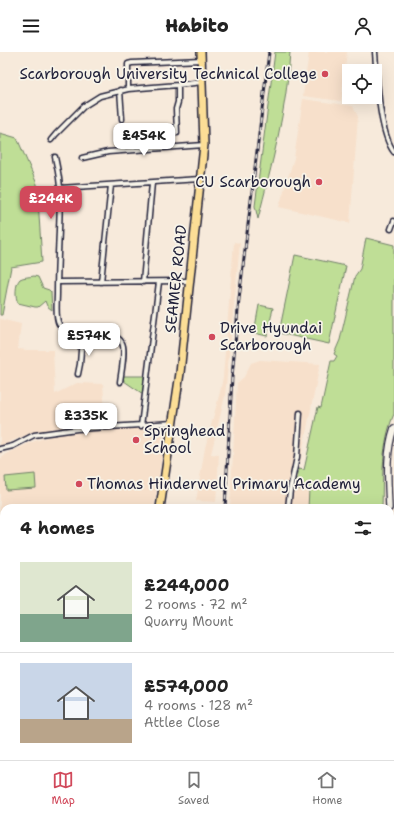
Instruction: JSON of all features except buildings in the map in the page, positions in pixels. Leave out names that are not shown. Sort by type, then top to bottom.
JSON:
[{"type":"highway","name":"SEAMER ROAD","points":[[161,504],[180,373],[204,145],[201,52]]},
{"type":"main road","points":[[389,504],[388,458],[394,428]]},
{"type":"street","points":[[375,52],[384,128],[387,140],[394,152]]},
{"type":"street","points":[[128,89],[128,64],[201,60]]},
{"type":"street","points":[[51,140],[84,106],[100,96],[120,90],[178,86],[202,82]]},
{"type":"street","points":[[176,133],[178,86]]},
{"type":"street","points":[[120,90],[122,119]]},
{"type":"street","points":[[82,158],[108,152],[204,145]]},
{"type":"street","points":[[55,157],[60,188],[57,282],[58,323],[65,331],[73,336],[82,337],[108,334],[117,337],[122,343],[123,351],[120,382]]},
{"type":"street","points":[[60,188],[200,179]]},
{"type":"street","points":[[143,282],[152,183]]},
{"type":"street","points":[[101,282],[111,185]]},
{"type":"street","points":[[391,229],[394,221]]},
{"type":"street","points":[[57,282],[189,281]]},
{"type":"street","points":[[141,426],[159,282]]},
{"type":"street","points":[[78,374],[82,337]]},
{"type":"street","points":[[288,504],[297,457],[300,413]]},
{"type":"street","points":[[0,449],[13,446],[34,435],[77,429],[173,423]]},
{"type":"shaded area","name":"Scarborough University Technical College","points":[[309,52],[347,52],[346,64],[342,64],[341,101],[303,96]]},
{"type":"shaded area","name":"CU Scarborough","points":[[303,99],[353,106],[358,117],[350,223],[279,207],[294,158]]},
{"type":"shaded area","points":[[234,242],[240,243],[225,396],[211,454],[219,455],[216,502],[196,501],[205,448],[223,377]]},
{"type":"shaded area","points":[[0,319],[21,324],[18,349],[53,350],[55,394],[77,383],[103,384],[106,425],[56,429],[29,434],[9,442],[0,455]]},
{"type":"shaded area","points":[[260,360],[320,364],[295,488],[310,490],[308,504],[230,504],[237,383],[244,377],[251,363]]},
{"type":"shaded area","name":"Thomas Hinderwell Primary Academy","points":[[162,427],[163,451],[155,504],[0,504],[0,459],[8,453],[32,442],[57,434],[110,429]]},
{"type":"green space","points":[[275,52],[290,52],[286,94],[278,136],[258,219],[255,206]]},
{"type":"green space","points":[[0,133],[17,138],[37,184],[42,262],[11,267],[2,315],[0,315]]},
{"type":"green space","points":[[366,238],[394,245],[394,414],[385,448],[382,504],[308,504],[309,490],[295,489],[299,469],[304,470],[318,407],[321,408],[331,361],[334,361],[337,356],[334,354],[340,340],[355,276],[360,269]]},
{"type":"green space","points":[[295,255],[346,266],[329,344],[279,333]]},
{"type":"green space","points":[[34,276],[38,277],[43,288],[51,292],[52,310],[47,306],[45,301],[38,307],[18,303],[16,291],[18,281],[21,278]]},
{"type":"green space","points":[[259,305],[273,308],[267,336],[254,333]]},
{"type":"green space","points":[[123,376],[144,376],[143,394],[124,381]]},
{"type":"green space","points":[[35,474],[36,488],[6,490],[5,477]]},
{"type":"railway","points":[[225,504],[232,377],[239,299],[269,52]]},
{"type":"place","name":"Scarborough University Technical College","points":[[325,74]]},
{"type":"place","name":"CU Scarborough","points":[[319,182]]},
{"type":"place","name":"Drive Hyundai Scarborough","points":[[212,337]]},
{"type":"place","name":"Springhead School","points":[[136,440]]},
{"type":"place","name":"Thomas Hinderwell Primary Academy","points":[[79,484]]}]
